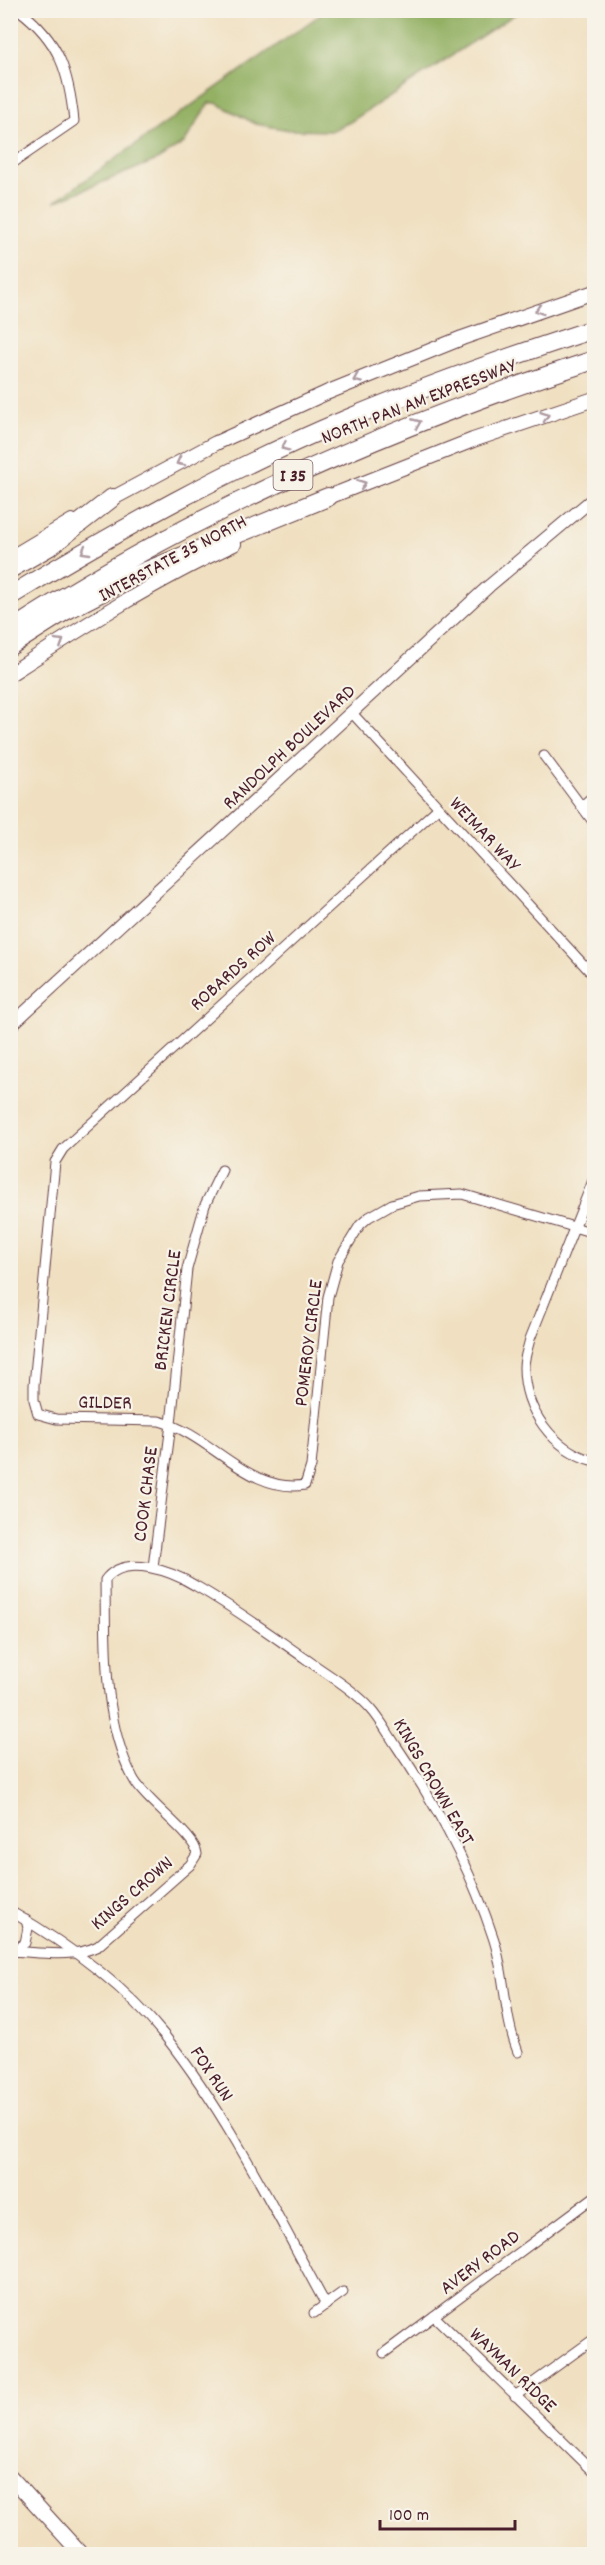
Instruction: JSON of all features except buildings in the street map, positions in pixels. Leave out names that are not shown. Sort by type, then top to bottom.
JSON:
[{"type":"highway","name":"NORTH PAN AM EXPRESSWAY","points":[[10,596],[136,522],[288,446],[430,385],[594,329]]},
{"type":"highway","name":"NORTH PAN AM EXPRESSWAY","points":[[10,631],[118,566],[305,469],[444,411],[594,360]]},
{"type":"highway","points":[[10,646],[65,611],[129,578],[328,496]]},
{"type":"highway","points":[[10,569],[51,544],[112,498]]},
{"type":"main road","points":[[10,558],[112,498],[216,443],[346,384],[462,338],[594,292]]},
{"type":"main road","name":"INTERSTATE 35 NORTH","points":[[10,674],[59,642],[194,562],[292,517],[328,496],[473,440],[594,399]]},
{"type":"main road","points":[[10,2476],[81,2554]]},
{"type":"street","points":[[10,165],[74,121],[70,86],[60,56],[46,35],[19,10]]},
{"type":"street","name":"RANDOLPH BOULEVARD","points":[[10,1026],[489,586],[594,498]]},
{"type":"street","name":"WEIMAR WAY","points":[[352,713],[594,976]]},
{"type":"street","points":[[544,756],[594,823]]},
{"type":"street","points":[[582,806],[594,795]]},
{"type":"street","name":"ROBARDS ROW","points":[[38,1414],[34,1400],[34,1385],[55,1162],[63,1149],[438,808]]},
{"type":"street","name":"BRICKEN CIRCLE","points":[[171,1424],[187,1269],[205,1205],[222,1170]]},
{"type":"street","points":[[594,1178],[577,1227],[530,1339],[524,1365],[526,1388],[545,1429],[567,1450],[594,1461]]},
{"type":"street","name":"POMEROY CIRCLE","points":[[171,1424],[196,1436],[241,1469],[270,1483],[290,1487],[305,1485],[311,1466],[328,1297],[338,1261],[360,1225],[392,1204],[419,1196],[448,1193],[490,1201],[594,1233]]},
{"type":"street","name":"GILDER","points":[[38,1414],[56,1419],[159,1421],[171,1424]]},
{"type":"street","name":"COOK CHASE","points":[[153,1567],[171,1424]]},
{"type":"street","name":"KINGS CROWN","points":[[11,1952],[77,1953],[98,1946],[190,1865],[197,1854],[192,1841],[157,1808],[134,1781],[117,1735],[109,1687],[105,1580],[111,1572],[122,1568],[153,1567]]},
{"type":"street","name":"KINGS CROWN EAST","points":[[153,1567],[193,1584],[232,1607],[346,1687],[372,1709],[430,1801],[484,1911],[499,1957],[511,2035],[518,2052]]},
{"type":"street","name":"FOX RUN","points":[[10,1911],[77,1953],[145,2014],[175,2049],[244,2154],[326,2305]]},
{"type":"street","name":"KINGS CROWN","points":[[11,1952],[21,1947],[27,1937],[26,1920]]},
{"type":"street","name":"AVERY ROAD","points":[[384,2353],[594,2197]]},
{"type":"street","points":[[314,2313],[343,2292]]},
{"type":"street","name":"WAYMAN RIDGE","points":[[434,2316],[594,2472]]},
{"type":"street","points":[[515,2396],[594,2339]]},
{"type":"green space","points":[[327,10],[520,11],[350,122],[331,131],[289,130],[256,124],[216,103],[209,103],[184,143],[157,160],[54,202]]}]
